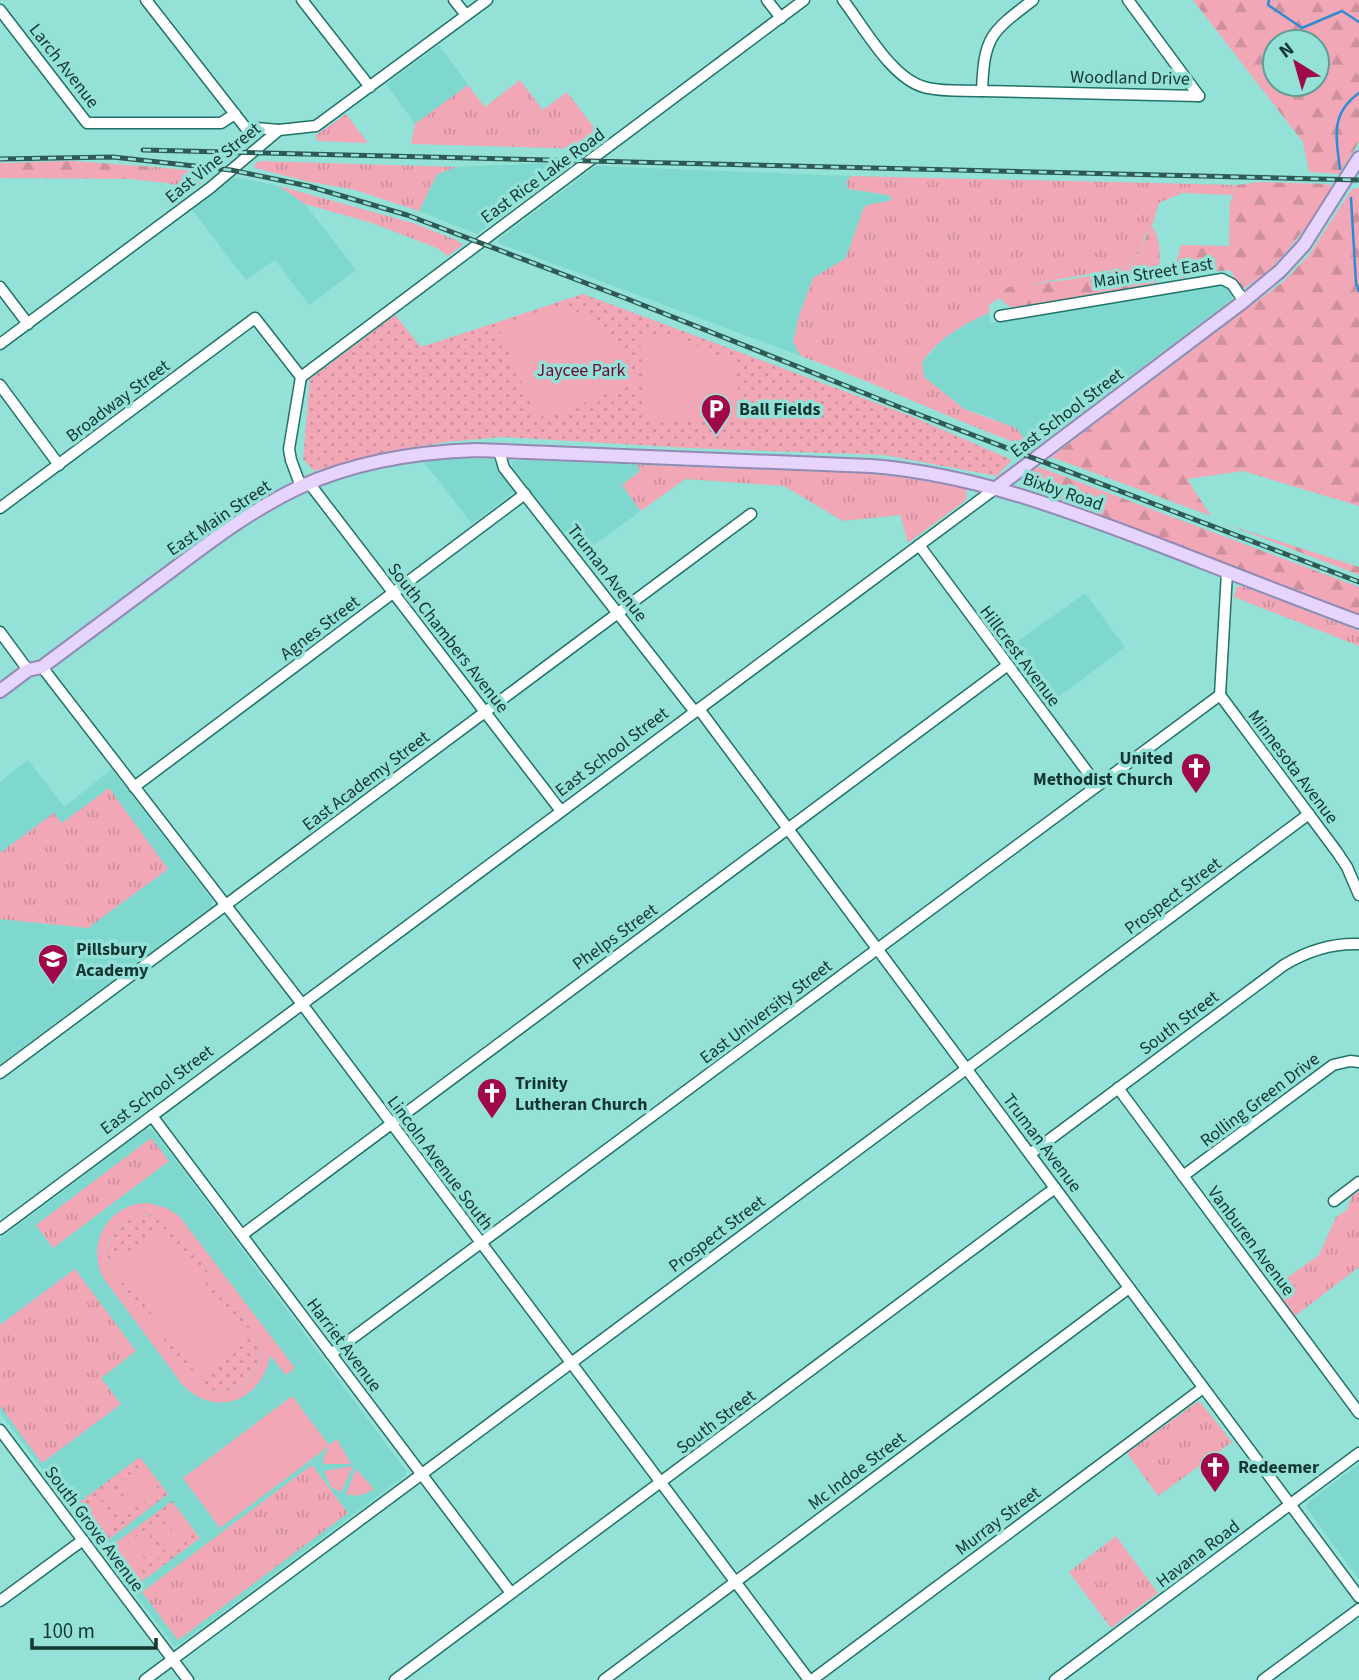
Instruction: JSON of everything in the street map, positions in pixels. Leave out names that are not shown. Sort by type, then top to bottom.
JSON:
[{"type":"main road","points":[[1244,301],[1280,271],[1304,246],[1359,158]]},
{"type":"main road","name":"East School Street","points":[[996,488],[1244,301]]},
{"type":"main road","name":"East Main Street","points":[[0,691],[28,670],[42,667],[229,528],[305,485],[349,469],[405,456],[453,451],[615,456]]},
{"type":"main road","name":"Bixby Road","points":[[615,456],[888,468],[932,474],[996,488],[1066,509],[1359,622]]},
{"type":"street","points":[[146,0],[245,127],[279,130]]},
{"type":"street","points":[[302,0],[370,88]]},
{"type":"street","points":[[454,0],[466,15]]},
{"type":"street","name":"East Vine Street","points":[[0,344],[211,188],[279,130],[316,126],[487,0]]},
{"type":"street","points":[[767,0],[781,18]]},
{"type":"street","name":"East Rice Lake Road","points":[[301,377],[804,0]]},
{"type":"street","name":"Woodland Drive","points":[[843,0],[894,67],[909,81],[928,88],[1199,96],[1128,0]]},
{"type":"street","points":[[982,91],[983,59],[990,38],[1004,22],[1033,0]]},
{"type":"street","name":"Larch Avenue","points":[[0,10],[88,123],[221,123],[235,114]]},
{"type":"street","name":"Main Street East","points":[[1000,316],[1222,279],[1232,284],[1244,301]]},
{"type":"street","points":[[0,288],[28,324]]},
{"type":"street","name":"Broadway Street","points":[[0,508],[255,318],[301,377]]},
{"type":"street","name":"South Chambers Avenue","points":[[301,377],[289,449],[291,460],[305,485],[394,593],[561,811]]},
{"type":"street","points":[[0,385],[59,465]]},
{"type":"street","name":"Truman Avenue","points":[[499,451],[505,468],[788,829],[1359,1597]]},
{"type":"street","name":"East School Street","points":[[0,1229],[996,488]]},
{"type":"street","name":"Agnes Street","points":[[134,787],[525,494]]},
{"type":"street","name":"East Academy Street","points":[[0,1073],[751,514]]},
{"type":"street","name":"Hillcrest Avenue","points":[[919,545],[1097,785]]},
{"type":"street","points":[[1220,695],[1227,572]]},
{"type":"street","points":[[0,632],[28,670]]},
{"type":"street","name":"Phelps Street","points":[[242,1235],[1008,665]]},
{"type":"street","name":"Lincoln Avenue South","points":[[42,667],[302,1004],[811,1680]]},
{"type":"street","name":"East University Street","points":[[331,1354],[1220,695]]},
{"type":"street","name":"Minnesota Avenue","points":[[1220,695],[1348,867],[1359,895]]},
{"type":"street","name":"Prospect Street","points":[[145,1680],[1310,814]]},
{"type":"street","name":"South Street","points":[[1030,1154],[1295,958],[1327,946],[1359,943]]},
{"type":"street","name":"Rolling Green Drive","points":[[1183,1176],[1334,1065],[1359,1062]]},
{"type":"street","name":"Vanburen Avenue","points":[[1118,1088],[1359,1413]]},
{"type":"street","name":"Harriet Avenue","points":[[152,1116],[511,1593]]},
{"type":"street","points":[[1334,1201],[1359,1182]]},
{"type":"street","name":"South Street","points":[[395,1680],[1055,1188]]},
{"type":"street","name":"Mc Indoe Street","points":[[604,1680],[1129,1288]]},
{"type":"street","name":"Murray Street","points":[[811,1680],[1203,1388]]},
{"type":"street","name":"South Grove Avenue","points":[[0,1430],[188,1680]]},
{"type":"street","name":"Havana Road","points":[[1055,1680],[1359,1453]]},
{"type":"street","points":[[0,1601],[83,1540]]},
{"type":"street","points":[[1263,1680],[1359,1609]]},
{"type":"shaded area","points":[[439,45],[468,85],[415,124],[386,84]]},
{"type":"shaded area","points":[[553,163],[562,165],[562,171],[477,234],[419,211],[437,174],[457,167]]},
{"type":"shaded area","points":[[596,166],[851,176],[846,182],[849,189],[888,195],[894,199],[882,204],[871,203],[846,258],[813,279],[799,316],[793,342],[801,356],[498,243],[499,239]]},
{"type":"shaded area","points":[[233,177],[279,186],[305,204],[356,270],[309,305],[275,260],[246,280],[191,208]]},
{"type":"shaded area","points":[[1216,284],[1227,288],[1232,294],[1231,300],[1033,449],[1025,438],[991,417],[964,409],[924,377],[922,363],[943,339],[974,319],[989,313],[991,323]]},
{"type":"shaded area","points":[[453,458],[493,459],[517,490],[472,524],[424,462]]},
{"type":"shaded area","points":[[512,461],[637,465],[640,471],[622,485],[641,511],[581,554],[512,469]]},
{"type":"shaded area","points":[[1085,593],[1125,647],[1046,706],[1005,651]]},
{"type":"shaded area","name":"Pillsbury Academy","points":[[28,760],[64,807],[112,769],[213,901],[211,907],[0,1064],[0,782]]},
{"type":"shaded area","points":[[146,1129],[151,1129],[160,1139],[407,1472],[179,1645],[174,1646],[0,1413],[0,1239]]},
{"type":"shaded area","points":[[1359,1464],[1359,1580],[1306,1507]]},
{"type":"green space","points":[[1193,0],[1359,0],[1359,142],[1339,174],[1309,172],[1303,142],[1269,98],[1331,98],[1331,28],[1261,28],[1261,88]]},
{"type":"green space","points":[[520,80],[543,110],[567,92],[604,140],[590,149],[411,144],[415,124],[468,85],[485,107]]},
{"type":"green space","points":[[346,114],[368,143],[317,141],[316,135]]},
{"type":"green space","points":[[72,161],[155,167],[132,179],[0,178],[0,163]]},
{"type":"green space","points":[[259,161],[457,167],[437,174],[419,211],[355,190],[255,168],[254,165]]},
{"type":"green space","points":[[155,167],[213,175],[190,192],[170,184],[132,179]]},
{"type":"green space","points":[[851,176],[1237,185],[1233,195],[1182,193],[1159,203],[1140,251],[1133,262],[1124,268],[1003,289],[999,298],[989,305],[989,313],[951,333],[928,354],[922,363],[924,377],[964,409],[1016,428],[1033,449],[801,356],[793,342],[813,278],[846,258],[864,207],[893,199],[888,195],[849,189],[846,182]]},
{"type":"green space","points":[[1259,182],[1329,184],[1332,188],[1304,230],[1281,258],[1242,289],[1230,270],[1199,273],[1181,279],[1175,269],[1181,245],[1229,246],[1230,203],[1237,185]]},
{"type":"green space","points":[[279,186],[413,223],[463,245],[448,256],[437,248],[369,222],[305,204]]},
{"type":"green space","points":[[1359,188],[1359,506],[1243,471],[1187,479],[1211,516],[1051,457],[1284,281],[1309,255],[1352,189]]},
{"type":"green space","points":[[1152,226],[1159,244],[1161,277],[1145,288],[1026,308],[1010,307],[999,298],[1003,289],[1008,287],[1073,279],[1109,272],[1131,264]]},
{"type":"green space","name":"Jaycee Park","points":[[583,294],[911,416],[1012,460],[997,476],[884,455],[688,448],[502,437],[446,442],[381,453],[314,471],[303,459],[310,379],[395,315],[421,347]]},
{"type":"green space","points":[[555,308],[572,310],[597,322],[616,341],[637,381],[547,418],[535,414],[497,325]]},
{"type":"green space","points":[[672,334],[734,364],[741,413],[652,424],[646,418],[640,340]]},
{"type":"green space","points":[[637,465],[859,473],[961,487],[966,489],[967,497],[908,543],[900,515],[843,521],[784,486],[685,479],[641,511],[622,485],[640,471]]},
{"type":"green space","points":[[1039,467],[1359,587],[1359,614],[1025,486],[1023,479],[1026,473]]},
{"type":"green space","points":[[1229,525],[1359,567],[1359,575]]},
{"type":"green space","points":[[1237,586],[1359,631],[1359,646],[1234,597]]},
{"type":"green space","points":[[109,788],[168,869],[88,928],[0,919],[0,853],[54,813],[62,823]]},
{"type":"green space","points":[[151,1138],[169,1161],[53,1248],[36,1225]]},
{"type":"green space","points":[[1359,1191],[1359,1267],[1295,1316],[1274,1287],[1319,1255],[1336,1217],[1347,1210],[1352,1196]]},
{"type":"green space","points":[[148,1203],[167,1208],[180,1217],[295,1368],[286,1375],[270,1355],[266,1371],[258,1384],[236,1400],[222,1403],[195,1395],[182,1384],[104,1279],[99,1266],[97,1253],[104,1228],[111,1218],[134,1205]],"holes":[[[143,1214],[157,1216],[172,1224],[256,1336],[258,1364],[244,1384],[221,1391],[195,1381],[113,1273],[108,1254],[109,1244],[117,1228],[133,1217]]]},
{"type":"green space","points":[[139,1214],[157,1216],[172,1224],[256,1336],[259,1351],[257,1364],[244,1384],[221,1391],[195,1381],[113,1273],[108,1254],[111,1237],[122,1223]]},
{"type":"green space","points":[[162,1226],[248,1340],[199,1377],[113,1263]]},
{"type":"green space","points":[[75,1269],[136,1351],[101,1378],[121,1404],[42,1463],[0,1406],[0,1325]]},
{"type":"green space","points":[[292,1396],[329,1445],[337,1439],[351,1464],[324,1464],[323,1458],[328,1447],[220,1528],[183,1478]]},
{"type":"green space","points":[[1197,1402],[1201,1403],[1232,1442],[1158,1496],[1127,1453]]},
{"type":"green space","points":[[140,1457],[168,1494],[108,1540],[80,1502]]},
{"type":"green space","points":[[312,1465],[348,1513],[178,1640],[142,1592]]},
{"type":"green space","points":[[353,1466],[341,1492],[331,1487],[324,1471]]},
{"type":"green space","points":[[141,1467],[159,1490],[148,1498],[130,1475]]},
{"type":"green space","points":[[356,1469],[374,1489],[360,1495],[346,1494]]},
{"type":"green space","points":[[127,1477],[145,1501],[134,1509],[116,1485]]},
{"type":"green space","points":[[113,1487],[131,1511],[120,1519],[102,1495]]},
{"type":"green space","points":[[99,1498],[117,1521],[106,1529],[88,1506]]},
{"type":"green space","points":[[172,1501],[200,1538],[141,1582],[113,1545]]},
{"type":"green space","points":[[173,1510],[191,1533],[180,1541],[162,1518]]},
{"type":"green space","points":[[159,1520],[177,1544],[166,1552],[148,1528]]},
{"type":"green space","points":[[145,1530],[163,1554],[152,1562],[134,1539]]},
{"type":"green space","points":[[1116,1536],[1158,1593],[1111,1628],[1069,1572]]},
{"type":"green space","points":[[131,1541],[149,1565],[138,1573],[120,1549]]},
{"type":"waterway","points":[[1269,0],[1268,5],[1302,28],[1342,11],[1359,22]]},
{"type":"waterway","points":[[1340,169],[1337,136],[1339,118],[1343,109],[1359,93]]},
{"type":"waterway","points":[[1351,198],[1356,283],[1359,291]]},
{"type":"railway","points":[[143,150],[1359,180]]},
{"type":"railway","points":[[0,159],[113,157],[231,170],[308,186],[407,215],[899,407],[1359,582]]},
{"type":"place","name":"Ball Fields","points":[[716,436]]},
{"type":"place","name":"United Methodist Church","points":[[1196,795]]},
{"type":"place","name":"Pillsbury Academy","points":[[53,986]]},
{"type":"place","name":"Trinity Lutheran Church","points":[[492,1120]]},
{"type":"place","name":"Redeemer","points":[[1215,1494]]}]
